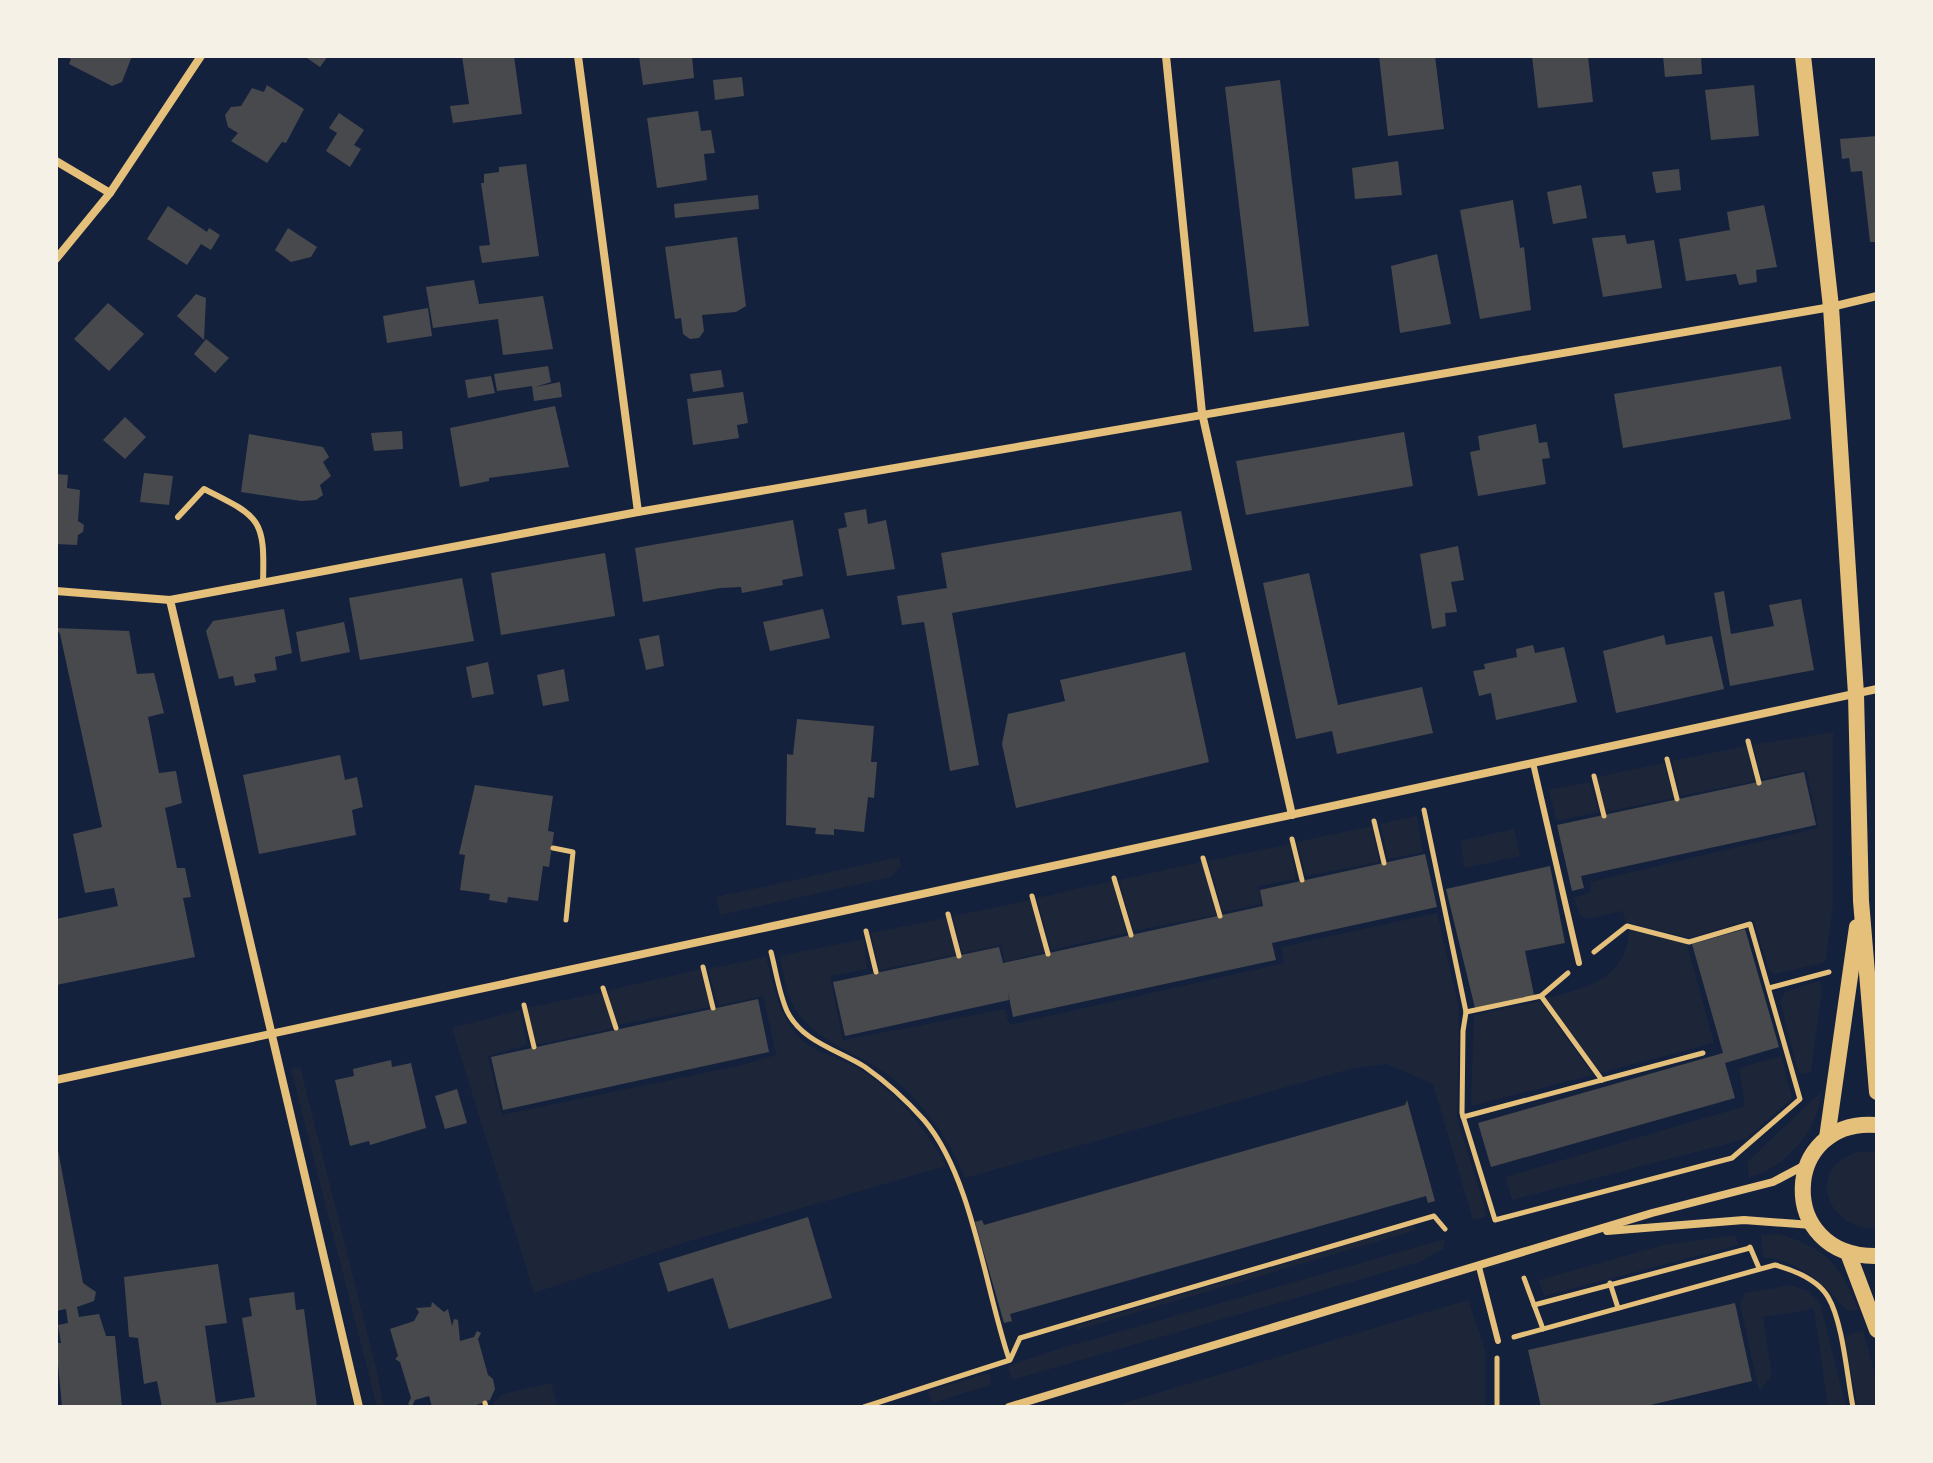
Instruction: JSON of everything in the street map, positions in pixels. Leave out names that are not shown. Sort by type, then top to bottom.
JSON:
[{"type":"main road","points":[[1803,56],[1831,307],[1856,694],[1861,901],[1877,1092]]},
{"type":"main road","points":[[1827,1138],[1861,901]]},
{"type":"main road","points":[[1877,1125],[1857,1125],[1827,1138],[1807,1164],[1802,1197],[1812,1225],[1834,1247],[1848,1253],[1877,1256]]},
{"type":"main road","points":[[1848,1253],[1877,1330]]},
{"type":"street","points":[[56,259],[110,193],[201,56]]},
{"type":"street","points":[[578,56],[638,512]]},
{"type":"street","points":[[1166,56],[1202,413],[1292,815]]},
{"type":"street","points":[[56,161],[110,193]]},
{"type":"street","points":[[56,591],[170,600],[638,512],[1831,307],[1877,296]]},
{"type":"street","points":[[170,600],[359,1407]]},
{"type":"street","points":[[56,1080],[1877,689]]},
{"type":"street","points":[[1009,1407],[1652,1213],[1773,1182],[1807,1164]]},
{"type":"street","points":[[1595,1232],[1744,1220],[1812,1225]]},
{"type":"lane","points":[[178,517],[204,489],[254,517],[265,540],[263,582]]},
{"type":"lane","points":[[1533,763],[1579,963]]},
{"type":"lane","points":[[1479,1267],[1498,1341]]},
{"type":"path","points":[[1748,741],[1759,783]]},
{"type":"path","points":[[1667,759],[1677,799]]},
{"type":"path","points":[[1594,776],[1604,816]]},
{"type":"path","points":[[1424,810],[1466,1012],[1463,1031],[1463,1117],[1495,1220],[1732,1158],[1800,1099],[1750,924],[1689,942],[1627,926]]},
{"type":"path","points":[[1374,821],[1384,863]]},
{"type":"path","points":[[1292,839],[1302,880]]},
{"type":"path","points":[[553,848],[573,852],[566,920]]},
{"type":"path","points":[[1203,858],[1220,916]]},
{"type":"path","points":[[1114,878],[1131,935]]},
{"type":"path","points":[[1032,896],[1048,954]]},
{"type":"path","points":[[948,914],[959,956]]},
{"type":"path","points":[[866,931],[876,972]]},
{"type":"path","points":[[771,952],[788,1012],[795,1021],[811,1038],[864,1067],[894,1092],[924,1121],[942,1147],[959,1180],[1010,1360]]},
{"type":"path","points":[[703,967],[713,1008]]},
{"type":"path","points":[[1769,988],[1832,971]]},
{"type":"path","points":[[603,988],[616,1028]]},
{"type":"path","points":[[1466,1012],[1541,996],[1602,1080]]},
{"type":"path","points":[[524,1005],[534,1047]]},
{"type":"path","points":[[1463,1117],[1703,1053]]},
{"type":"path","points":[[864,1407],[1010,1360],[1020,1338],[1434,1216],[1445,1229]]},
{"type":"path","points":[[1534,1305],[1750,1248],[1759,1268]]},
{"type":"path","points":[[1497,1407],[1498,1341],[1775,1265],[1794,1270],[1827,1295],[1835,1314],[1853,1407]]},
{"type":"path","points":[[1524,1278],[1543,1329]]},
{"type":"path","points":[[1610,1283],[1618,1308]]},
{"type":"shaded area","points":[[1833,732],[1833,905],[1826,959],[1822,963],[1775,974],[1769,970],[1753,919],[1689,938],[1626,922],[1622,911],[1587,919],[1579,914],[1574,898],[1591,892],[1590,882],[1818,828],[1807,770],[1762,779],[1753,745]]},
{"type":"shaded area","points":[[1746,746],[1755,781],[1680,796],[1672,761]]},
{"type":"shaded area","points":[[1664,763],[1674,798],[1606,812],[1597,777]]},
{"type":"shaded area","points":[[1590,782],[1599,812],[1556,821],[1549,790]]},
{"type":"shaded area","points":[[1417,816],[1423,852],[1388,859],[1380,824]]},
{"type":"shaded area","points":[[1372,826],[1379,862],[1306,876],[1297,842]]},
{"type":"shaded area","points":[[1514,829],[1520,856],[1465,868],[1460,841]]},
{"type":"shaded area","points":[[1290,844],[1296,879],[1259,886],[1261,904],[1223,912],[1208,861]]},
{"type":"shaded area","points":[[899,857],[901,866],[891,877],[720,915],[716,897]]},
{"type":"shaded area","points":[[1202,862],[1217,915],[1133,931],[1119,880]]},
{"type":"shaded area","points":[[1112,881],[1127,933],[1051,950],[1037,898]]},
{"type":"shaded area","points":[[1031,900],[1044,952],[1005,962],[1001,945],[962,953],[953,916]]},
{"type":"shaded area","points":[[1437,913],[1459,1008],[1457,1118],[1487,1216],[1473,1220],[1433,1084],[1387,1064],[1354,1068],[965,1178],[939,1130],[916,1100],[888,1075],[839,1047],[807,1024],[792,1003],[780,956],[864,939],[867,969],[830,976],[843,1040],[1005,1009],[1009,1025],[1284,963],[1281,947]]},
{"type":"shaded area","points":[[947,918],[956,955],[879,970],[871,933]]},
{"type":"shaded area","points":[[1629,928],[1687,944],[1714,1043],[1600,1073],[1545,998],[1590,985],[1613,970],[1627,945]]},
{"type":"shaded area","points":[[766,957],[781,1010],[792,1029],[805,1042],[854,1066],[882,1085],[918,1123],[946,1166],[683,1243],[534,1293],[452,1028],[520,1010],[527,1045],[488,1056],[502,1115],[742,1065],[776,1055],[763,996],[718,1006],[708,969]]},
{"type":"shaded area","points":[[701,969],[710,1007],[618,1025],[606,991]]},
{"type":"shaded area","points":[[1818,981],[1822,988],[1811,1072],[1804,1074],[1798,1071],[1780,1001],[1785,992]]},
{"type":"shaded area","points":[[603,992],[614,1028],[536,1045],[526,1008]]},
{"type":"shaded area","points":[[1540,1001],[1593,1075],[1471,1106],[1474,1015]]},
{"type":"shaded area","points":[[1781,1056],[1792,1098],[1746,1139],[1512,1200],[1505,1177],[1745,1106],[1739,1068]]},
{"type":"shaded area","points":[[300,1067],[384,1407],[377,1407],[291,1069]]},
{"type":"shaded area","points":[[1821,1092],[1814,1119],[1798,1145],[1775,1165],[1749,1177],[1747,1162]]},
{"type":"shaded area","points":[[1863,1151],[1877,1153],[1877,1228],[1860,1227],[1845,1220],[1828,1196],[1827,1182],[1832,1169],[1844,1158]]},
{"type":"shaded area","points":[[1413,1225],[1416,1230],[1077,1330],[1076,1326]]},
{"type":"shaded area","points":[[1778,1234],[1808,1245],[1829,1260],[1845,1281],[1858,1310],[1846,1310],[1820,1283],[1798,1268],[1763,1257],[1761,1235]]},
{"type":"shaded area","points":[[1736,1235],[1738,1245],[1544,1296],[1539,1280],[1663,1245]]},
{"type":"shaded area","points":[[1445,1239],[1443,1249],[1420,1262],[1012,1380],[1008,1366],[1055,1350]]},
{"type":"shaded area","points":[[1791,1285],[1808,1291],[1820,1303],[1846,1407],[1828,1407],[1814,1309],[1763,1317],[1772,1376],[1759,1391],[1740,1305],[1745,1293]]},
{"type":"shaded area","points":[[1468,1300],[1485,1349],[1485,1407],[1111,1407]]},
{"type":"shaded area","points":[[1863,1330],[1877,1382],[1877,1407],[1858,1407],[1844,1337]]},
{"type":"shaded area","points":[[989,1373],[991,1385],[932,1403],[928,1391]]},
{"type":"shaded area","points":[[551,1383],[558,1407],[495,1407],[494,1402],[503,1394]]},
{"type":"building","points":[[65,56],[132,56],[122,82],[112,86],[69,64],[71,59]]},
{"type":"building","points":[[304,56],[328,56],[320,67]]},
{"type":"building","points":[[462,56],[514,56],[522,114],[453,123],[450,106],[469,104]]},
{"type":"building","points":[[639,56],[692,56],[694,78],[643,85]]},
{"type":"building","points":[[1379,56],[1435,56],[1444,129],[1388,136]]},
{"type":"building","points":[[1532,56],[1588,56],[1593,102],[1538,108]]},
{"type":"building","points":[[1663,56],[1701,56],[1702,74],[1665,77]]},
{"type":"building","points":[[742,77],[744,96],[715,100],[713,80]]},
{"type":"building","points":[[1280,80],[1309,326],[1254,332],[1225,87]]},
{"type":"building","points":[[267,85],[304,109],[286,143],[282,142],[267,163],[231,141],[238,133],[228,127],[225,115],[231,107],[241,106],[252,88],[264,92]]},
{"type":"building","points":[[1754,85],[1759,136],[1711,140],[1705,90]]},
{"type":"building","points":[[698,111],[701,131],[711,130],[715,153],[704,154],[707,180],[657,188],[647,118]]},
{"type":"building","points":[[339,113],[364,130],[354,145],[361,149],[350,167],[326,151],[337,133],[329,128]]},
{"type":"building","points":[[1877,136],[1877,242],[1870,242],[1862,171],[1851,172],[1849,158],[1842,159],[1840,139]]},
{"type":"building","points":[[1398,161],[1402,195],[1355,199],[1352,168]]},
{"type":"building","points":[[526,164],[539,256],[482,263],[479,246],[490,245],[481,183],[484,183],[484,174],[499,172],[499,167]]},
{"type":"building","points":[[1679,169],[1681,190],[1656,193],[1652,172]]},
{"type":"building","points":[[1581,185],[1587,218],[1553,224],[1547,192]]},
{"type":"building","points":[[758,195],[759,209],[675,218],[674,204]]},
{"type":"building","points":[[1513,200],[1520,248],[1524,247],[1531,310],[1480,319],[1460,210]]},
{"type":"building","points":[[1764,205],[1777,267],[1756,270],[1757,282],[1739,285],[1736,274],[1686,281],[1679,239],[1730,230],[1727,212]]},
{"type":"building","points":[[168,206],[207,232],[209,228],[220,235],[211,250],[201,244],[187,265],[147,239]]},
{"type":"building","points":[[288,228],[317,247],[311,257],[291,262],[275,250]]},
{"type":"building","points":[[1625,235],[1627,244],[1654,240],[1662,288],[1603,297],[1592,238]]},
{"type":"building","points":[[737,237],[746,306],[736,312],[702,315],[704,331],[699,338],[690,339],[683,334],[681,318],[675,319],[665,247]]},
{"type":"building","points":[[1437,254],[1451,324],[1400,333],[1391,266]]},
{"type":"building","points":[[474,280],[479,304],[543,296],[553,349],[503,355],[498,319],[433,328],[426,287]]},
{"type":"building","points":[[196,294],[206,298],[204,340],[177,316]]},
{"type":"building","points":[[108,303],[144,334],[109,371],[74,339]]},
{"type":"building","points":[[428,308],[432,336],[387,343],[383,316]]},
{"type":"building","points":[[206,339],[229,358],[215,373],[194,354]]},
{"type":"building","points":[[548,366],[551,382],[535,387],[560,382],[562,397],[534,401],[532,386],[497,391],[494,374]]},
{"type":"building","points":[[1781,366],[1791,419],[1623,448],[1614,394]]},
{"type":"building","points":[[721,370],[724,387],[693,392],[690,374]]},
{"type":"building","points":[[491,376],[495,393],[468,398],[465,380]]},
{"type":"building","points":[[743,392],[748,423],[737,425],[739,438],[693,445],[687,399]]},
{"type":"building","points":[[555,406],[569,467],[489,478],[489,481],[460,487],[450,428]]},
{"type":"building","points":[[125,417],[146,437],[125,459],[103,440]]},
{"type":"building","points":[[1536,424],[1539,443],[1547,442],[1550,458],[1542,459],[1546,484],[1478,496],[1470,452],[1480,450],[1478,436]]},
{"type":"building","points":[[402,431],[403,449],[374,451],[371,433]]},
{"type":"building","points":[[1404,432],[1413,486],[1246,515],[1236,461]]},
{"type":"building","points":[[249,434],[323,447],[329,457],[323,462],[331,476],[320,485],[323,495],[316,500],[301,501],[241,492]]},
{"type":"building","points":[[144,473],[173,476],[169,505],[140,502]]},
{"type":"building","points":[[56,474],[68,475],[67,488],[80,490],[78,521],[84,525],[77,545],[56,544]]},
{"type":"building","points":[[866,509],[868,524],[886,520],[895,569],[847,576],[838,529],[847,527],[844,513]]},
{"type":"building","points":[[1181,511],[1192,570],[952,613],[979,765],[950,771],[924,622],[902,625],[897,596],[947,588],[941,553]]},
{"type":"building","points":[[793,520],[803,576],[782,580],[783,585],[742,593],[741,587],[720,588],[643,602],[635,548]]},
{"type":"building","points":[[1458,546],[1464,580],[1451,582],[1457,612],[1445,613],[1446,626],[1432,629],[1420,554]]},
{"type":"building","points":[[605,553],[615,616],[501,635],[491,573]]},
{"type":"building","points":[[1309,573],[1338,705],[1422,687],[1433,733],[1337,754],[1332,731],[1296,739],[1263,583]]},
{"type":"building","points":[[462,578],[474,641],[360,660],[349,598]]},
{"type":"building","points":[[1724,591],[1731,634],[1774,626],[1769,605],[1801,599],[1814,670],[1730,686],[1714,593]]},
{"type":"building","points":[[284,609],[292,653],[275,657],[277,670],[254,674],[256,682],[235,686],[233,676],[219,679],[206,631],[213,621]]},
{"type":"building","points":[[823,609],[830,638],[770,651],[763,622]]},
{"type":"building","points":[[344,622],[350,652],[301,662],[296,632]]},
{"type":"building","points":[[56,628],[129,631],[137,674],[154,673],[164,713],[148,717],[159,773],[176,771],[182,803],[165,808],[177,868],[185,868],[191,897],[183,898],[195,957],[56,985],[56,919],[118,906],[114,888],[85,893],[73,834],[102,827],[60,634]]},
{"type":"building","points":[[659,635],[664,666],[646,670],[639,639]]},
{"type":"building","points":[[1664,635],[1666,645],[1712,636],[1724,689],[1616,713],[1603,651]]},
{"type":"building","points":[[1533,645],[1535,653],[1564,647],[1577,702],[1496,720],[1491,693],[1479,696],[1473,671],[1485,669],[1484,664],[1517,657],[1516,649]]},
{"type":"building","points":[[1185,652],[1209,762],[1016,808],[1002,744],[1008,714],[1065,701],[1060,680]]},
{"type":"building","points":[[488,662],[494,694],[472,698],[466,667]]},
{"type":"building","points":[[564,669],[569,701],[543,706],[537,675]]},
{"type":"building","points":[[797,719],[874,726],[871,762],[877,762],[874,798],[868,797],[864,832],[834,829],[834,835],[815,834],[816,828],[786,825],[787,754],[793,755]]},
{"type":"building","points":[[340,755],[345,780],[357,777],[363,807],[352,810],[356,835],[259,854],[243,775]]},
{"type":"building","points":[[1804,772],[1816,825],[1581,876],[1584,888],[1572,891],[1557,825]]},
{"type":"building","points":[[475,785],[553,796],[548,831],[554,832],[549,867],[543,866],[538,901],[508,897],[507,903],[489,900],[490,894],[460,890],[465,855],[459,854]]},
{"type":"building","points":[[1425,854],[1437,907],[1272,943],[1276,960],[1013,1017],[1008,992],[1009,1000],[845,1036],[833,982],[999,947],[1003,963],[1263,906],[1260,890]]},
{"type":"building","points":[[1550,866],[1565,943],[1525,951],[1534,995],[1475,1008],[1446,889]]},
{"type":"building","points":[[1745,929],[1779,1047],[1725,1063],[1735,1098],[1491,1167],[1478,1123],[1723,1053],[1692,944]]},
{"type":"building","points":[[758,999],[769,1052],[503,1110],[491,1057]]},
{"type":"building","points":[[391,1060],[392,1067],[411,1063],[426,1128],[370,1145],[369,1141],[350,1146],[335,1080],[354,1076],[353,1069]]},
{"type":"building","points":[[457,1089],[467,1123],[445,1129],[435,1096]]},
{"type":"building","points":[[1407,1100],[1435,1201],[1428,1203],[1426,1196],[1010,1314],[1012,1321],[1004,1323],[975,1222],[982,1220],[984,1225],[1405,1105]]},
{"type":"building","points":[[57,1145],[83,1283],[96,1292],[94,1301],[77,1307],[79,1317],[99,1314],[106,1336],[115,1336],[122,1407],[62,1407],[56,1343],[61,1343],[58,1325],[68,1323],[66,1309],[56,1311]]},
{"type":"building","points":[[808,1217],[832,1298],[729,1329],[713,1278],[668,1292],[659,1263]]},
{"type":"building","points":[[218,1264],[227,1323],[205,1326],[216,1403],[255,1397],[242,1318],[252,1316],[249,1298],[294,1292],[296,1310],[304,1309],[317,1407],[162,1407],[157,1381],[144,1384],[138,1338],[129,1337],[124,1277]]},
{"type":"building","points":[[432,1302],[444,1312],[448,1309],[452,1326],[454,1319],[458,1320],[460,1341],[474,1337],[477,1331],[481,1333],[478,1339],[495,1389],[490,1400],[471,1407],[432,1407],[429,1396],[415,1400],[412,1406],[408,1404],[411,1398],[400,1362],[395,1359],[398,1356],[390,1329],[414,1321],[419,1312],[416,1308],[431,1307]]},
{"type":"building","points":[[1735,1303],[1752,1381],[1642,1407],[1541,1407],[1528,1350]]}]
